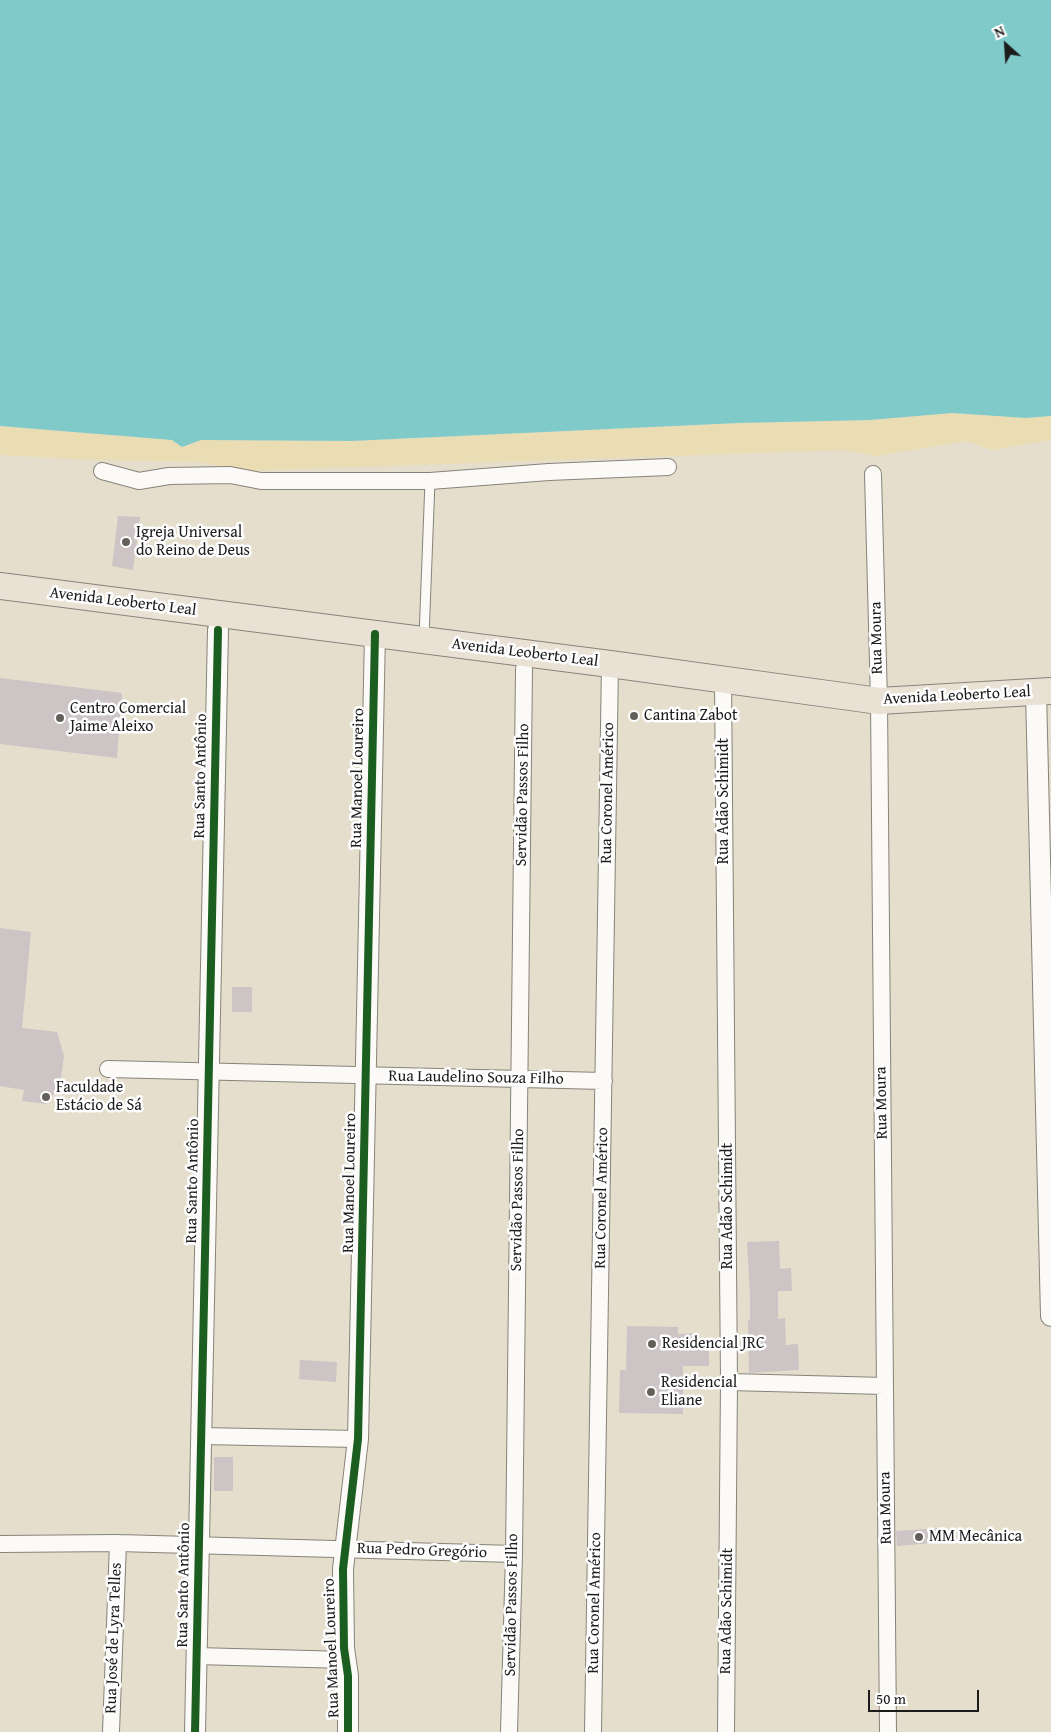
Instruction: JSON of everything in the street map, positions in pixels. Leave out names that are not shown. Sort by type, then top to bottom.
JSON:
[{"type":"main road","name":"Avenida Leoberto Leal","points":[[0,586],[375,642],[524,669],[610,672]]},
{"type":"main road","name":"Avenida Leoberto Leal","points":[[0,602],[218,630],[375,642],[424,640],[610,672],[879,709],[945,715],[1044,699]]},
{"type":"street","points":[[102,471],[139,481],[170,476],[230,475],[261,481],[430,481],[548,472],[668,467]]},
{"type":"street","name":"Rua Moura","points":[[873,474],[879,709],[888,1732]]},
{"type":"street","name":"Rua Santo Antônio","points":[[194,1732],[218,630]]},
{"type":"street","name":"Rua Manoel Loureiro","points":[[348,1732],[347,1660],[344,1648],[345,1549],[358,1439],[375,642]]},
{"type":"street","name":"Servidão Passos Filho","points":[[509,1732],[514,1554],[524,669]]},
{"type":"street","name":"Rua Coronel Américo","points":[[593,1732],[610,672]]},
{"type":"street","name":"Rua Adão Schimidt","points":[[724,687],[729,1382],[726,1732]]},
{"type":"street","points":[[1044,699],[1051,1316]]},
{"type":"street","name":"Rua Laudelino Souza Filho","points":[[108,1069],[604,1080]]},
{"type":"street","points":[[729,1382],[885,1386]]},
{"type":"street","points":[[201,1436],[358,1439]]},
{"type":"street","name":"Rua Pedro Gregório","points":[[0,1544],[118,1543],[514,1554]]},
{"type":"street","name":"Rua José de Lyra Telles","points":[[111,1732],[118,1543]]},
{"type":"street","points":[[196,1656],[347,1660]]},
{"type":"lane","points":[[424,640],[430,481]]},
{"type":"sand","points":[[952,413],[1026,418],[1051,416],[1051,440],[992,450],[967,441],[876,456],[844,450],[245,471],[198,462],[93,460],[0,455],[0,426],[172,440],[182,447],[201,440],[351,441],[739,423],[870,420]]},
{"type":"water","points":[[0,0],[1051,0],[1051,416],[1026,418],[952,413],[870,420],[739,423],[351,441],[201,440],[182,447],[172,440],[0,426]]},
{"type":"building","name":"Igreja Universal do Reino de Deus","points":[[118,516],[140,517],[133,570],[112,566]]},
{"type":"building","name":"Centro Comercial Jaime Aleixo","points":[[0,678],[122,693],[117,758],[0,744]]},
{"type":"building","points":[[0,928],[31,932],[22,1028],[57,1032],[64,1056],[60,1086],[46,1104],[22,1101],[24,1090],[0,1086]]},
{"type":"building","points":[[232,987],[252,987],[252,1012],[232,1012]]},
{"type":"building","points":[[779,1241],[780,1269],[791,1268],[792,1291],[778,1291],[778,1319],[785,1318],[786,1345],[798,1344],[799,1370],[749,1373],[748,1320],[750,1320],[750,1295],[747,1242]]},
{"type":"building","points":[[627,1326],[678,1327],[678,1334],[697,1333],[697,1344],[709,1344],[709,1366],[683,1366],[683,1414],[619,1413],[620,1370],[626,1370]]},
{"type":"building","points":[[300,1360],[337,1362],[336,1382],[299,1379]]},
{"type":"building","points":[[214,1457],[233,1457],[233,1491],[214,1491]]},
{"type":"building","name":"MM Mecânica","points":[[941,1528],[943,1542],[897,1546],[896,1531]]},
{"type":"cycle path","points":[[195,1732],[218,630]]},
{"type":"cycle path","points":[[348,1732],[348,1676],[344,1648],[343,1569],[358,1439],[375,634]]},
{"type":"place","name":"Igreja Universal do Reino de Deus","points":[[126,542]]},
{"type":"place","name":"Cantina Zabot","points":[[634,716]]},
{"type":"place","name":"Centro Comercial Jaime Aleixo","points":[[60,718]]},
{"type":"place","name":"Faculdade Estácio de Sá","points":[[46,1097]]},
{"type":"place","name":"Residencial JRC","points":[[652,1344]]},
{"type":"place","name":"Residencial Eliane","points":[[651,1392]]},
{"type":"place","name":"MM Mecânica","points":[[919,1537]]}]
